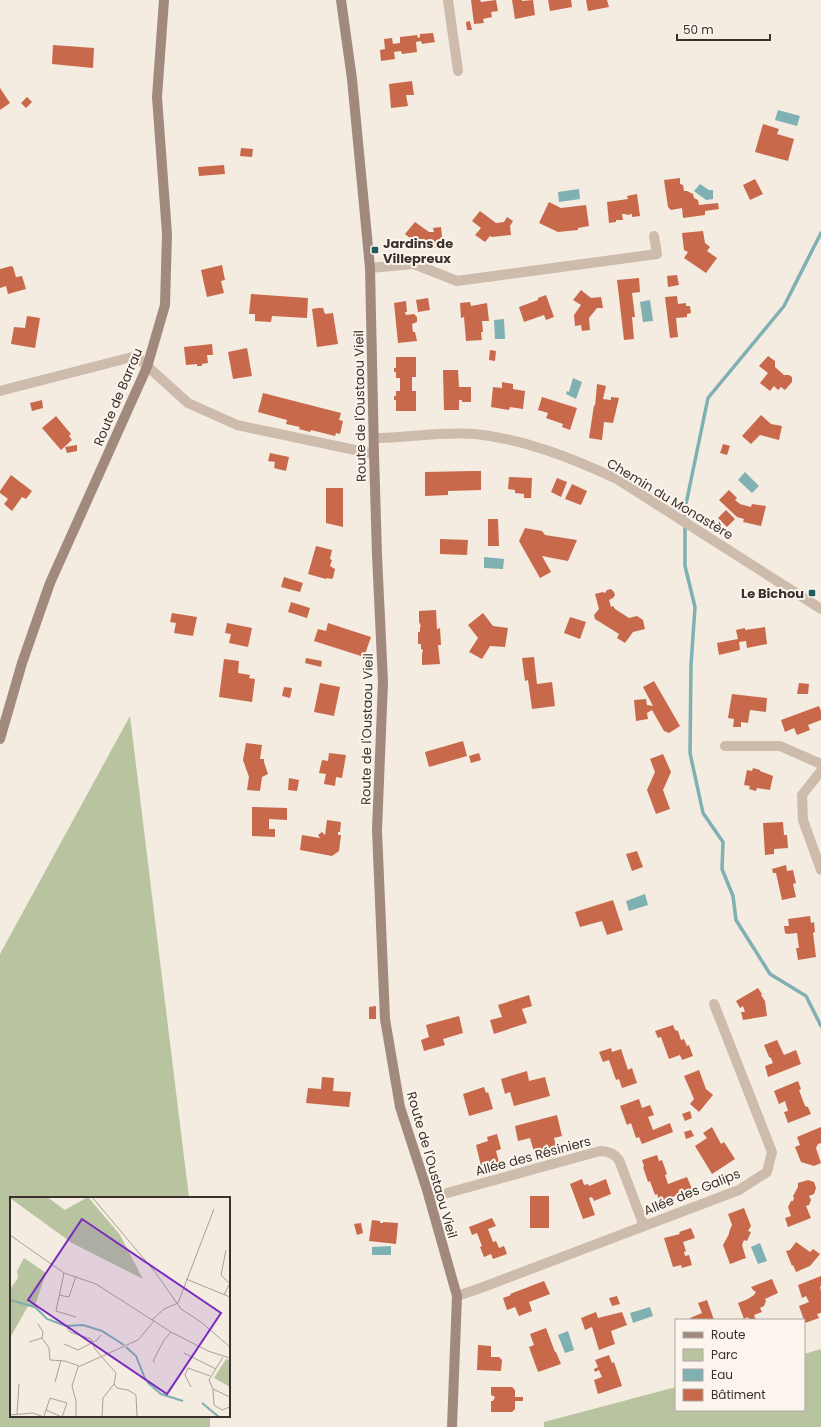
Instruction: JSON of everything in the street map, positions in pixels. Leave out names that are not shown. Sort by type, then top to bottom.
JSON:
[{"type":"street","name":"Route de Barrau","points":[[0,739],[22,663],[50,582],[147,367],[165,305],[167,234],[157,97],[164,0]]},
{"type":"street","name":"Route de l'Oustaou Vieil","points":[[341,0],[352,79],[370,268],[377,555],[383,682],[377,830],[385,1019],[400,1107],[429,1198],[457,1296],[452,1427]]},
{"type":"street","points":[[448,0],[458,71]]},
{"type":"street","points":[[370,268],[414,264],[457,281],[656,254],[654,236]]},
{"type":"street","points":[[0,391],[136,356],[188,402],[237,425],[374,454]]},
{"type":"street","name":"Chemin du Monastère","points":[[374,438],[396,438],[422,434],[474,434],[524,443],[582,462],[617,479],[821,609]]},
{"type":"street","points":[[725,746],[780,746],[821,764]]},
{"type":"street","points":[[821,771],[802,795],[803,820],[821,870]]},
{"type":"street","name":"Allée des Galips","points":[[457,1296],[739,1190],[767,1172],[772,1152],[714,1004]]},
{"type":"street","name":"Allée des Résiniers","points":[[429,1198],[600,1151],[607,1151],[619,1160],[644,1226]]},
{"type":"green space","points":[[130,716],[189,1197],[10,1197],[10,1417],[210,1417],[210,1427],[0,1427],[0,954]]},
{"type":"green space","points":[[821,1349],[821,1427],[544,1427],[544,1422],[675,1387],[675,1411],[805,1411],[805,1354]]},
{"type":"water","points":[[778,110],[800,116],[797,126],[775,120]]},
{"type":"water","points":[[700,184],[709,190],[713,190],[713,199],[706,200],[694,191]]},
{"type":"water","points":[[579,189],[580,199],[559,202],[558,192]]},
{"type":"water","points":[[650,300],[653,321],[643,322],[640,302]]},
{"type":"water","points":[[504,319],[505,339],[495,339],[494,320]]},
{"type":"water","points":[[573,378],[582,382],[576,399],[566,394],[567,391],[569,392]]},
{"type":"water","points":[[745,472],[759,486],[752,493],[738,480]]},
{"type":"water","points":[[484,557],[504,559],[503,569],[484,568]]},
{"type":"water","points":[[645,894],[648,905],[629,911],[626,901]]},
{"type":"water","points":[[760,1243],[767,1261],[758,1264],[751,1247]]},
{"type":"water","points":[[391,1246],[391,1255],[372,1255],[372,1247]]},
{"type":"water","points":[[650,1307],[653,1316],[633,1323],[630,1313]]},
{"type":"water","points":[[568,1331],[574,1350],[565,1353],[558,1335]]},
{"type":"building","points":[[471,0],[480,0],[481,2],[496,0],[498,11],[491,12],[492,17],[483,19],[484,23],[474,24]]},
{"type":"building","points":[[512,0],[533,0],[535,15],[515,19]]},
{"type":"building","points":[[548,0],[571,0],[572,7],[550,11]]},
{"type":"building","points":[[586,0],[607,0],[609,7],[588,11]]},
{"type":"building","points":[[470,21],[472,30],[467,30],[466,22]]},
{"type":"building","points":[[433,33],[435,42],[422,44],[421,41],[416,42],[417,52],[402,54],[401,51],[394,52],[395,59],[381,61],[380,50],[385,49],[384,39],[392,38],[393,44],[400,43],[400,37],[417,35],[418,38],[420,37],[420,34]]},
{"type":"building","points":[[53,45],[94,48],[93,68],[52,64]]},
{"type":"building","points":[[412,81],[414,95],[406,95],[408,106],[391,108],[389,84]]},
{"type":"building","points":[[0,88],[10,103],[0,110]]},
{"type":"building","points":[[27,97],[32,102],[26,108],[21,103]]},
{"type":"building","points":[[763,124],[779,129],[777,134],[794,139],[788,161],[755,152]]},
{"type":"building","points":[[241,148],[253,149],[252,157],[240,156]]},
{"type":"building","points":[[224,165],[225,174],[199,176],[198,167]]},
{"type":"building","points":[[680,178],[680,184],[683,185],[684,191],[693,194],[694,198],[698,200],[699,205],[718,203],[719,209],[705,211],[705,215],[683,218],[682,208],[671,210],[668,207],[664,180]]},
{"type":"building","points":[[755,179],[763,194],[750,200],[743,185]]},
{"type":"building","points":[[637,194],[640,216],[632,217],[632,214],[622,214],[623,220],[616,220],[616,222],[609,223],[607,202],[628,199],[627,196]]},
{"type":"building","points":[[549,202],[561,208],[586,205],[589,226],[578,228],[578,230],[558,232],[539,223]]},
{"type":"building","points":[[480,211],[496,223],[504,222],[507,217],[513,221],[510,226],[511,235],[490,236],[485,242],[475,235],[481,228],[472,221]]},
{"type":"building","points":[[415,222],[429,232],[434,232],[433,228],[441,227],[443,247],[425,249],[425,247],[422,245],[419,246],[405,234]]},
{"type":"building","points":[[703,231],[705,243],[710,247],[707,251],[717,258],[706,273],[684,258],[688,252],[684,250],[682,233]]},
{"type":"building","points":[[222,265],[225,280],[221,281],[224,293],[207,297],[201,270]]},
{"type":"building","points":[[11,266],[13,267],[16,277],[22,276],[26,289],[8,294],[6,286],[0,288],[0,269]]},
{"type":"building","points":[[677,275],[679,285],[668,287],[667,276]]},
{"type":"building","points":[[639,278],[640,292],[632,293],[635,317],[632,317],[634,339],[624,340],[617,280]]},
{"type":"building","points":[[581,290],[591,298],[601,297],[603,308],[597,308],[589,318],[590,330],[582,331],[581,325],[575,326],[574,315],[581,305],[573,300]]},
{"type":"building","points":[[251,294],[308,298],[307,318],[272,316],[271,322],[255,321],[255,314],[249,314]]},
{"type":"building","points":[[546,295],[554,317],[546,320],[544,315],[524,322],[519,307],[538,300],[538,298]]},
{"type":"building","points":[[677,296],[678,304],[686,303],[686,306],[690,306],[691,313],[687,314],[687,317],[676,318],[678,337],[670,338],[665,297]]},
{"type":"building","points":[[428,298],[430,310],[418,312],[416,300]]},
{"type":"building","points":[[406,301],[406,315],[414,314],[417,317],[417,322],[412,324],[413,332],[415,332],[417,341],[398,343],[394,303]]},
{"type":"building","points":[[470,302],[471,306],[487,303],[489,321],[482,321],[482,340],[466,341],[464,317],[461,318],[460,303]]},
{"type":"building","points":[[323,308],[325,314],[333,313],[338,344],[317,347],[312,309]]},
{"type":"building","points":[[27,316],[40,318],[35,348],[11,344],[14,327],[25,328]]},
{"type":"building","points":[[212,344],[213,355],[207,355],[208,363],[202,364],[202,366],[197,366],[197,364],[186,365],[184,347]]},
{"type":"building","points":[[247,348],[252,376],[233,379],[228,352]]},
{"type":"building","points":[[490,350],[496,351],[495,361],[489,360]]},
{"type":"building","points":[[768,356],[775,361],[775,367],[784,375],[789,375],[792,377],[792,382],[785,390],[781,387],[778,390],[774,386],[770,391],[760,383],[768,373],[759,366]]},
{"type":"building","points":[[396,357],[416,357],[416,377],[412,377],[412,391],[416,391],[416,411],[396,411],[396,400],[394,400],[394,396],[396,396],[396,391],[400,391],[400,378],[396,378],[396,372],[394,372],[394,368],[396,368]]},
{"type":"building","points":[[443,370],[458,370],[459,387],[471,387],[471,402],[462,402],[462,400],[459,400],[459,410],[444,410]]},
{"type":"building","points":[[502,382],[513,384],[513,389],[525,391],[523,409],[510,407],[509,410],[491,407],[493,387],[502,388]]},
{"type":"building","points":[[597,384],[606,386],[603,399],[611,400],[611,397],[619,398],[613,423],[604,422],[602,440],[589,438],[594,405],[595,406]]},
{"type":"building","points":[[263,393],[341,413],[339,420],[343,421],[340,434],[336,433],[335,436],[311,430],[310,432],[299,429],[300,427],[286,424],[287,420],[258,412]]},
{"type":"building","points":[[542,397],[577,408],[570,430],[562,427],[563,424],[546,418],[548,413],[538,410]]},
{"type":"building","points":[[42,400],[43,408],[32,411],[30,403]]},
{"type":"building","points":[[761,415],[771,424],[782,426],[779,440],[760,435],[751,444],[742,436]]},
{"type":"building","points":[[56,416],[71,434],[69,436],[72,440],[61,450],[42,428]]},
{"type":"building","points":[[723,444],[730,446],[727,455],[720,453]]},
{"type":"building","points":[[77,445],[77,451],[67,453],[65,447]]},
{"type":"building","points":[[270,453],[289,457],[286,471],[274,468],[275,462],[268,461]]},
{"type":"building","points":[[481,471],[481,490],[448,491],[448,495],[425,496],[425,472]]},
{"type":"building","points":[[11,475],[32,491],[26,499],[22,497],[12,511],[4,504],[8,499],[0,493]]},
{"type":"building","points":[[509,477],[532,478],[531,498],[524,498],[524,494],[515,493],[515,490],[508,489]]},
{"type":"building","points":[[557,478],[567,482],[561,497],[551,492]]},
{"type":"building","points":[[572,484],[587,491],[581,505],[565,499]]},
{"type":"building","points":[[326,488],[343,488],[343,527],[326,523]]},
{"type":"building","points":[[729,490],[737,498],[735,500],[740,504],[751,507],[752,504],[766,506],[761,526],[743,522],[744,519],[737,517],[719,500]]},
{"type":"building","points":[[726,510],[735,519],[727,527],[718,518]]},
{"type":"building","points":[[488,519],[498,519],[499,546],[488,546]]},
{"type":"building","points":[[525,528],[542,531],[545,535],[577,540],[568,561],[542,556],[551,572],[540,578],[519,541]]},
{"type":"building","points":[[440,539],[468,540],[467,555],[440,554]]},
{"type":"building","points":[[316,546],[332,550],[330,559],[332,560],[330,566],[335,569],[333,578],[331,579],[308,574]]},
{"type":"building","points":[[284,577],[303,583],[300,592],[281,587]]},
{"type":"building","points":[[611,589],[615,595],[609,600],[611,607],[613,606],[629,618],[637,616],[643,620],[645,629],[633,632],[625,643],[617,638],[619,634],[595,619],[594,615],[599,609],[595,594],[605,593],[607,590]]},
{"type":"building","points":[[291,602],[310,608],[307,618],[288,612]]},
{"type":"building","points":[[436,610],[437,629],[440,628],[441,645],[438,645],[440,664],[422,665],[423,650],[421,649],[421,644],[418,644],[418,632],[420,632],[421,626],[419,622],[419,611]]},
{"type":"building","points":[[172,613],[197,617],[193,636],[174,633],[176,623],[170,622]]},
{"type":"building","points":[[483,613],[493,626],[508,628],[505,647],[490,646],[482,659],[469,652],[478,638],[468,625]]},
{"type":"building","points":[[570,617],[586,622],[580,639],[564,633]]},
{"type":"building","points":[[227,623],[252,628],[248,647],[229,643],[231,634],[225,633]]},
{"type":"building","points":[[328,623],[371,637],[364,657],[314,641],[318,629],[326,631]]},
{"type":"building","points":[[765,627],[767,644],[747,648],[746,641],[739,642],[740,650],[719,655],[717,643],[738,639],[736,630]]},
{"type":"building","points":[[534,657],[537,684],[552,682],[555,706],[532,709],[528,680],[525,681],[522,658]]},
{"type":"building","points":[[306,658],[322,661],[321,667],[305,663]]},
{"type":"building","points":[[224,659],[239,661],[238,673],[250,675],[249,678],[255,679],[252,702],[219,697]]},
{"type":"building","points":[[654,681],[680,726],[669,733],[664,731],[652,710],[647,713],[648,719],[636,721],[634,700],[646,699],[647,705],[653,706],[643,687]]},
{"type":"building","points":[[320,683],[340,687],[334,716],[314,712]]},
{"type":"building","points":[[799,683],[809,684],[808,694],[797,694]]},
{"type":"building","points":[[284,687],[292,688],[290,698],[282,696]]},
{"type":"building","points":[[732,694],[767,698],[766,712],[750,710],[748,723],[741,722],[741,727],[733,727],[734,719],[728,718]]},
{"type":"building","points":[[819,706],[821,711],[821,720],[808,725],[810,730],[797,735],[794,728],[785,732],[781,720]]},
{"type":"building","points":[[463,741],[467,756],[429,767],[425,752]]},
{"type":"building","points":[[246,743],[262,745],[260,759],[264,759],[268,774],[262,777],[260,791],[247,790],[249,777],[243,760]]},
{"type":"building","points":[[329,753],[346,755],[342,778],[336,777],[335,786],[324,784],[326,774],[319,773],[322,760],[328,761]]},
{"type":"building","points":[[479,753],[481,760],[471,763],[469,756]]},
{"type":"building","points":[[663,754],[671,772],[663,790],[670,809],[656,814],[647,790],[655,772],[650,759]]},
{"type":"building","points":[[753,768],[773,776],[770,790],[757,788],[756,791],[749,789],[750,786],[744,785],[747,770],[752,771]]},
{"type":"building","points":[[289,778],[299,780],[297,791],[288,790]]},
{"type":"building","points":[[252,807],[287,808],[287,820],[269,819],[269,829],[275,829],[275,837],[252,836]]},
{"type":"building","points":[[327,820],[341,822],[340,832],[338,832],[338,835],[341,835],[339,851],[332,856],[300,850],[302,835],[320,838],[318,835],[322,832],[325,835]]},
{"type":"building","points":[[783,822],[784,835],[787,835],[788,848],[774,849],[774,854],[765,855],[763,823]]},
{"type":"building","points":[[637,851],[643,867],[632,871],[626,854]]},
{"type":"building","points":[[786,865],[787,871],[793,870],[796,883],[793,884],[796,897],[782,900],[776,873],[773,873],[772,869]]},
{"type":"building","points":[[613,900],[623,930],[607,935],[602,921],[580,927],[575,912]]},
{"type":"building","points":[[810,916],[811,923],[814,922],[815,932],[813,933],[816,957],[798,960],[796,948],[799,948],[797,933],[785,933],[784,926],[789,926],[788,919]]},
{"type":"building","points":[[758,988],[765,1001],[767,1016],[743,1020],[741,1012],[745,1012],[743,1006],[740,1008],[736,1001]]},
{"type":"building","points":[[529,995],[532,1006],[522,1009],[527,1023],[494,1034],[490,1020],[502,1017],[498,1005]]},
{"type":"building","points":[[376,1006],[376,1019],[369,1019],[369,1007]]},
{"type":"building","points":[[459,1016],[463,1033],[443,1039],[445,1045],[424,1051],[421,1040],[429,1037],[426,1025]]},
{"type":"building","points":[[673,1025],[675,1030],[678,1031],[681,1040],[684,1039],[687,1046],[689,1045],[693,1056],[682,1060],[680,1055],[669,1059],[661,1037],[658,1038],[655,1031]]},
{"type":"building","points":[[777,1040],[784,1055],[796,1050],[801,1064],[768,1077],[765,1066],[773,1063],[764,1045]]},
{"type":"building","points":[[611,1048],[612,1052],[621,1049],[628,1070],[632,1068],[637,1083],[622,1088],[619,1079],[616,1080],[609,1060],[603,1062],[599,1052]]},
{"type":"building","points":[[699,1070],[706,1089],[713,1095],[699,1112],[690,1104],[694,1099],[684,1076]]},
{"type":"building","points":[[527,1071],[529,1081],[545,1077],[550,1096],[514,1106],[510,1092],[505,1094],[501,1079]]},
{"type":"building","points":[[322,1077],[334,1078],[333,1091],[351,1092],[349,1107],[306,1103],[308,1088],[321,1089]]},
{"type":"building","points":[[798,1081],[801,1089],[799,1090],[805,1106],[808,1107],[811,1114],[788,1123],[784,1112],[788,1111],[785,1101],[779,1104],[774,1091]]},
{"type":"building","points":[[484,1087],[486,1093],[488,1092],[493,1109],[469,1116],[463,1094]]},
{"type":"building","points":[[639,1099],[642,1108],[650,1105],[654,1115],[648,1117],[653,1130],[670,1123],[673,1132],[642,1144],[639,1137],[636,1138],[631,1123],[627,1125],[620,1106]]},
{"type":"building","points":[[690,1111],[692,1118],[685,1121],[682,1114]]},
{"type":"building","points":[[557,1115],[562,1136],[554,1138],[557,1149],[535,1155],[530,1138],[518,1141],[515,1126]]},
{"type":"building","points":[[712,1127],[721,1144],[724,1142],[735,1159],[712,1174],[695,1146],[707,1138],[703,1133]]},
{"type":"building","points":[[821,1127],[821,1143],[818,1144],[816,1148],[821,1163],[814,1166],[801,1162],[795,1147],[800,1145],[797,1137]]},
{"type":"building","points":[[691,1130],[694,1136],[686,1139],[684,1132]]},
{"type":"building","points":[[497,1134],[501,1149],[496,1151],[499,1162],[481,1166],[476,1145],[488,1141],[487,1137]]},
{"type":"building","points":[[657,1155],[659,1161],[662,1160],[667,1174],[665,1175],[668,1184],[687,1177],[692,1189],[660,1202],[657,1194],[655,1195],[650,1181],[648,1182],[642,1160]]},
{"type":"building","points":[[582,1179],[584,1185],[588,1184],[589,1186],[606,1179],[611,1194],[594,1201],[592,1197],[589,1198],[595,1215],[583,1219],[570,1184]]},
{"type":"building","points":[[808,1180],[814,1182],[816,1188],[814,1194],[809,1196],[811,1200],[809,1205],[806,1206],[811,1218],[788,1227],[785,1218],[791,1216],[788,1207],[791,1201],[793,1201],[793,1196],[798,1187],[798,1183]]},
{"type":"building","points":[[530,1196],[549,1196],[549,1228],[530,1228]]},
{"type":"building","points":[[744,1208],[751,1226],[748,1231],[751,1232],[747,1241],[744,1240],[742,1245],[746,1258],[730,1264],[723,1245],[732,1225],[728,1214]]},
{"type":"building","points":[[492,1218],[496,1226],[488,1229],[493,1242],[496,1241],[499,1248],[504,1246],[507,1254],[493,1259],[491,1254],[484,1257],[477,1233],[472,1235],[469,1227]]},
{"type":"building","points":[[372,1220],[380,1221],[380,1223],[398,1223],[396,1244],[369,1241]]},
{"type":"building","points":[[361,1223],[363,1233],[357,1235],[354,1224]]},
{"type":"building","points":[[691,1228],[695,1238],[683,1242],[686,1251],[684,1252],[685,1256],[689,1255],[692,1265],[682,1268],[681,1265],[673,1267],[664,1238],[680,1234],[679,1232]]},
{"type":"building","points":[[796,1242],[810,1252],[813,1249],[820,1254],[810,1266],[796,1272],[786,1251],[790,1250]]},
{"type":"building","points":[[821,1276],[821,1313],[817,1314],[819,1318],[805,1323],[805,1319],[804,1319],[799,1306],[809,1302],[806,1296],[802,1298],[798,1285]]},
{"type":"building","points":[[772,1279],[778,1293],[765,1299],[766,1301],[764,1306],[760,1308],[762,1312],[754,1315],[756,1319],[749,1319],[748,1317],[744,1319],[738,1303],[754,1295],[756,1292],[751,1287]]},
{"type":"building","points":[[544,1281],[550,1294],[529,1302],[532,1311],[519,1316],[515,1307],[507,1310],[503,1298]]},
{"type":"building","points":[[617,1296],[620,1304],[612,1306],[609,1298]]},
{"type":"building","points":[[707,1300],[714,1319],[690,1319],[702,1313],[698,1303]]},
{"type":"building","points":[[596,1312],[598,1318],[622,1312],[627,1325],[611,1331],[615,1344],[599,1350],[592,1327],[585,1330],[581,1318]]},
{"type":"building","points":[[546,1328],[561,1364],[538,1372],[529,1347],[534,1345],[530,1334]]},
{"type":"building","points":[[478,1345],[491,1346],[491,1357],[499,1357],[502,1360],[501,1371],[477,1370]]},
{"type":"building","points":[[609,1355],[612,1363],[614,1362],[622,1386],[598,1394],[594,1380],[602,1377],[599,1370],[595,1372],[594,1369],[598,1367],[595,1360]]},
{"type":"building","points":[[491,1387],[512,1387],[515,1390],[515,1397],[523,1397],[523,1401],[515,1401],[515,1409],[512,1412],[491,1412],[491,1401],[493,1401],[495,1397],[491,1395]]},
{"type":"waterway","points":[[685,515],[708,398],[784,306],[821,233]]},
{"type":"waterway","points":[[685,526],[685,566],[695,607],[691,665],[690,753],[703,813],[723,842],[722,869],[733,896],[736,920],[770,974],[806,996],[821,1026]]},
{"type":"place","name":"Jardins de Villepreux","points":[[375,250]]},
{"type":"place","name":"Le Bichou","points":[[812,593]]}]
